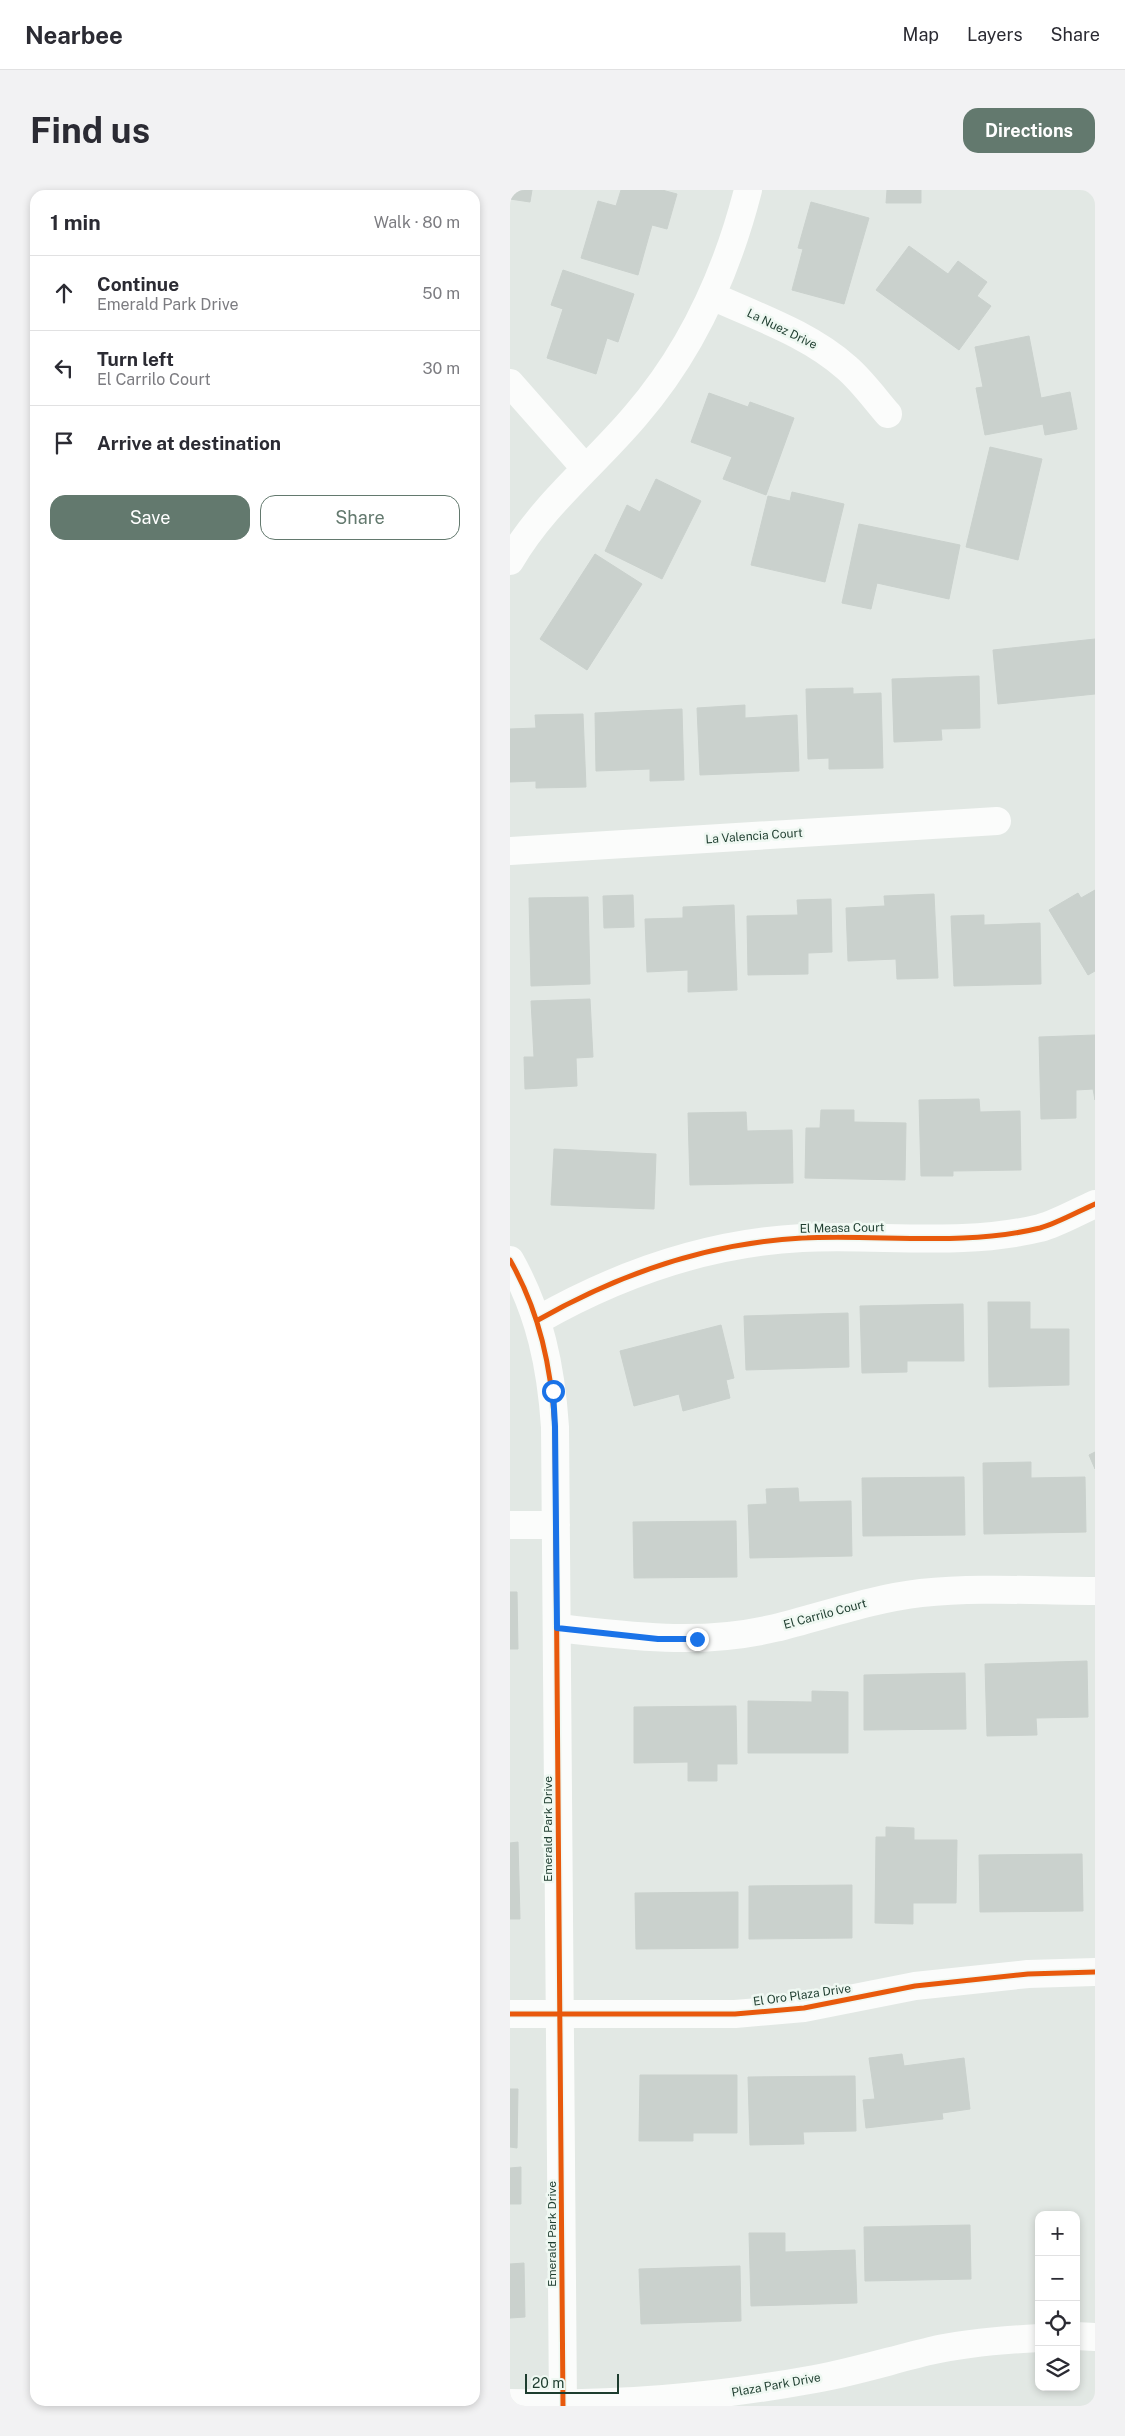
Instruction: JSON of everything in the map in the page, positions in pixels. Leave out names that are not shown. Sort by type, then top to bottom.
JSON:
[{"type":"street","points":[[510,561],[536,523],[585,468],[635,417],[658,388],[678,358],[712,296],[728,259],[748,190]]},
{"type":"street","name":"La Nuez Drive","points":[[712,296],[792,332],[822,349],[848,368],[888,414]]},
{"type":"street","points":[[510,383],[585,468]]},
{"type":"street","name":"La Valencia Court","points":[[510,851],[997,821]]},
{"type":"street","name":"El Measa Court","points":[[538,1320],[584,1295],[644,1270],[722,1248],[801,1238],[1011,1234],[1042,1227],[1095,1204]]},
{"type":"street","name":"Emerald Park Drive","points":[[510,1260],[538,1320],[547,1355],[553,1391],[556,1525],[563,2405]]},
{"type":"street","points":[[510,1525],[556,1525]]},
{"type":"street","name":"El Carrilo Court","points":[[557,1628],[658,1639],[697,1639],[774,1628],[843,1608],[882,1599],[922,1593],[962,1591],[1095,1591]]},
{"type":"street","name":"El Oro Plaza Drive","points":[[510,2014],[735,2014],[804,2008],[924,1985],[1028,1974],[1095,1972]]},
{"type":"street","points":[[1080,2336],[1095,2337]]},
{"type":"street","name":"Plaza Park Drive","points":[[510,2403],[563,2405],[648,2402],[734,2393],[818,2378],[932,2351],[1002,2340],[1035,2338]]},
{"type":"building","points":[[510,190],[532,190],[530,202],[510,199]]},
{"type":"building","points":[[621,190],[662,190],[677,194],[667,229],[652,225],[638,275],[581,258],[598,201],[616,206]]},
{"type":"building","points":[[887,190],[921,190],[921,203],[886,203]]},
{"type":"building","points":[[811,202],[869,218],[844,304],[792,290],[803,249],[798,248]]},
{"type":"building","points":[[909,246],[948,274],[958,261],[987,282],[977,296],[991,306],[959,350],[876,290]]},
{"type":"building","points":[[563,270],[634,294],[618,342],[607,338],[596,374],[547,358],[563,309],[551,305]]},
{"type":"building","points":[[1029,336],[1041,398],[1070,392],[1077,429],[1045,435],[1043,424],[985,435],[976,388],[983,387],[975,347]]},
{"type":"building","points":[[709,393],[748,407],[750,402],[794,418],[766,495],[723,479],[732,457],[691,442]]},
{"type":"building","points":[[990,447],[1042,459],[1018,560],[966,547]]},
{"type":"building","points":[[656,479],[701,501],[662,579],[605,551],[627,505],[640,512]]},
{"type":"building","points":[[792,492],[844,504],[825,582],[751,565],[768,496],[790,501]]},
{"type":"building","points":[[859,524],[960,545],[949,599],[877,583],[871,609],[842,603]]},
{"type":"building","points":[[595,554],[642,584],[587,670],[540,639]]},
{"type":"building","points":[[1095,639],[1095,694],[998,704],[993,650]]},
{"type":"building","points":[[979,676],[980,728],[941,729],[942,740],[894,742],[892,679]]},
{"type":"building","points":[[853,688],[853,694],[881,693],[883,768],[829,769],[829,758],[808,759],[806,689]]},
{"type":"building","points":[[745,705],[745,718],[797,715],[799,771],[700,775],[697,708]]},
{"type":"building","points":[[682,709],[684,780],[650,781],[650,769],[596,771],[595,713]]},
{"type":"building","points":[[583,714],[586,787],[536,788],[536,781],[510,782],[510,729],[536,728],[535,715]]},
{"type":"building","points":[[1095,890],[1095,971],[1088,975],[1049,910],[1078,893],[1081,898]]},
{"type":"building","points":[[934,894],[938,978],[897,979],[896,959],[848,961],[846,908],[885,906],[884,896]]},
{"type":"building","points":[[633,895],[634,927],[604,928],[603,896]]},
{"type":"building","points":[[588,897],[590,984],[531,986],[529,898]]},
{"type":"building","points":[[831,899],[832,952],[808,953],[808,974],[748,975],[747,916],[798,915],[797,900]]},
{"type":"building","points":[[734,905],[737,990],[688,992],[688,970],[647,972],[645,919],[683,918],[683,907]]},
{"type":"building","points":[[984,915],[984,925],[1040,923],[1041,984],[954,986],[951,916]]},
{"type":"building","points":[[590,999],[593,1057],[576,1058],[577,1086],[525,1089],[524,1057],[534,1057],[531,1001]]},
{"type":"building","points":[[1095,1035],[1095,1100],[1093,1089],[1076,1090],[1076,1118],[1041,1119],[1039,1037]]},
{"type":"building","points":[[979,1099],[980,1112],[1020,1111],[1021,1170],[953,1171],[953,1176],[921,1176],[919,1100]]},
{"type":"building","points":[[821,1110],[854,1110],[854,1122],[906,1123],[905,1180],[805,1178],[806,1128],[820,1128]]},
{"type":"building","points":[[746,1112],[747,1131],[792,1130],[793,1183],[690,1185],[688,1113]]},
{"type":"building","points":[[554,1149],[656,1154],[654,1209],[551,1205]]},
{"type":"building","points":[[988,1302],[1030,1302],[1030,1329],[1069,1329],[1069,1385],[989,1387]]},
{"type":"building","points":[[963,1304],[964,1361],[907,1361],[907,1372],[862,1373],[860,1306]]},
{"type":"building","points":[[848,1313],[849,1367],[746,1370],[744,1316]]},
{"type":"building","points":[[721,1325],[734,1378],[726,1380],[730,1398],[683,1411],[679,1394],[634,1406],[620,1351]]},
{"type":"building","points":[[1095,1452],[1095,1469],[1089,1455]]},
{"type":"building","points":[[1031,1462],[1031,1478],[1085,1477],[1086,1532],[984,1534],[983,1463]]},
{"type":"building","points":[[964,1477],[965,1535],[863,1536],[862,1478]]},
{"type":"building","points":[[798,1488],[799,1502],[851,1501],[852,1556],[750,1558],[748,1505],[767,1504],[766,1489]]},
{"type":"building","points":[[736,1521],[737,1577],[634,1578],[633,1522]]},
{"type":"building","points":[[510,1592],[517,1592],[518,1649],[510,1649]]},
{"type":"building","points":[[1087,1661],[1088,1717],[1036,1718],[1037,1735],[987,1736],[985,1664]]},
{"type":"building","points":[[965,1673],[966,1729],[864,1730],[864,1675]]},
{"type":"building","points":[[812,1691],[848,1692],[848,1753],[748,1753],[748,1701],[812,1702]]},
{"type":"building","points":[[736,1706],[737,1764],[717,1764],[717,1781],[688,1781],[688,1762],[634,1763],[634,1707]]},
{"type":"building","points":[[886,1827],[914,1828],[914,1840],[957,1840],[956,1903],[913,1903],[913,1924],[875,1923],[876,1837],[886,1837]]},
{"type":"building","points":[[518,1842],[520,1919],[510,1919],[510,1843]]},
{"type":"building","points":[[1082,1854],[1083,1911],[980,1912],[979,1855]]},
{"type":"building","points":[[852,1885],[852,1938],[749,1939],[749,1886]]},
{"type":"building","points":[[738,1892],[738,1948],[636,1949],[635,1893]]},
{"type":"building","points":[[902,2054],[904,2066],[964,2058],[970,2109],[942,2113],[943,2119],[866,2128],[863,2100],[875,2099],[869,2058]]},
{"type":"building","points":[[640,2075],[737,2075],[737,2133],[693,2133],[693,2141],[639,2141]]},
{"type":"building","points":[[855,2076],[856,2131],[803,2132],[804,2144],[750,2145],[748,2077]]},
{"type":"building","points":[[510,2089],[518,2089],[517,2148],[510,2147]]},
{"type":"building","points":[[521,2167],[521,2204],[510,2204],[510,2168]]},
{"type":"building","points":[[970,2225],[971,2279],[865,2281],[864,2227]]},
{"type":"building","points":[[749,2233],[785,2233],[785,2252],[855,2250],[857,2303],[751,2306]]},
{"type":"building","points":[[524,2263],[525,2317],[510,2318],[510,2264]]},
{"type":"building","points":[[740,2266],[741,2321],[641,2324],[639,2269]]},
{"type":"cycle path","points":[[538,1320],[600,1288],[632,1275],[699,1254],[732,1246],[802,1238],[921,1239],[1011,1234],[1047,1226],[1095,1204]]},
{"type":"cycle path","points":[[510,1260],[529,1300],[542,1341],[547,1362],[555,1427],[563,2406]]},
{"type":"cycle path","points":[[510,2014],[735,2014],[804,2008],[915,1986],[1028,1974],[1095,1972]]},
{"type":"route","points":[[553,1391],[557,1628],[658,1639],[697,1639]]}]
